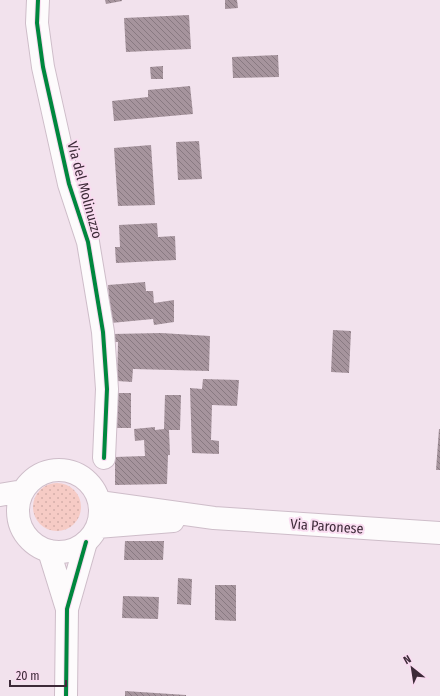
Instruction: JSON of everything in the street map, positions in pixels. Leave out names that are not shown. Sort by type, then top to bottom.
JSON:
[{"type":"main road","name":"Via del Molinuzzo","points":[[38,0],[37,22],[43,67],[69,184],[88,242],[103,332],[107,389],[104,458]]},
{"type":"main road","points":[[66,696],[67,609],[91,535],[99,519],[99,502],[89,483],[80,476],[59,470],[43,474],[30,483],[23,492],[19,502],[18,513],[10,522],[39,547],[49,551],[67,609]]},
{"type":"main road","points":[[0,495],[23,492]]},
{"type":"main road","name":"Via Paronese","points":[[99,502],[214,518],[440,533]]},
{"type":"main road","name":"Via Paronese","points":[[49,551],[62,552],[74,549],[91,535],[214,518]]},
{"type":"shaded area","points":[[52,483],[62,483],[74,490],[81,502],[81,512],[74,524],[62,531],[52,531],[44,527],[37,520],[33,512],[33,502],[37,494],[44,487]]},
{"type":"building","points":[[105,0],[122,0],[122,1],[106,4]]},
{"type":"building","points":[[225,0],[237,0],[238,8],[225,9]]},
{"type":"building","points":[[189,15],[191,49],[126,52],[124,18]]},
{"type":"building","points":[[278,55],[279,77],[233,78],[232,57]]},
{"type":"building","points":[[163,66],[163,79],[151,79],[150,67]]},
{"type":"building","points":[[190,86],[193,114],[114,121],[112,101],[148,97],[148,90]]},
{"type":"building","points":[[199,141],[202,179],[178,180],[176,142]]},
{"type":"building","points":[[151,145],[155,205],[118,206],[114,148]]},
{"type":"building","points":[[157,223],[158,237],[175,236],[176,260],[116,263],[115,247],[120,247],[119,225]]},
{"type":"building","points":[[145,282],[146,291],[153,291],[154,303],[174,300],[174,322],[154,325],[153,319],[111,323],[108,285]]},
{"type":"building","points":[[333,330],[351,331],[349,373],[331,372]]},
{"type":"building","points":[[161,333],[210,336],[209,371],[133,369],[132,382],[117,381],[118,342],[112,342],[112,334]]},
{"type":"building","points":[[203,379],[239,380],[237,406],[212,405],[211,440],[219,441],[219,454],[192,453],[190,388],[202,389]]},
{"type":"building","points":[[115,393],[131,393],[131,428],[115,428]]},
{"type":"building","points":[[165,395],[181,395],[180,430],[169,430],[170,455],[168,455],[167,484],[115,485],[115,457],[145,456],[144,440],[135,441],[134,429],[155,427],[155,430],[164,429]]},
{"type":"building","points":[[439,429],[440,470],[436,470]]},
{"type":"building","points":[[125,541],[164,541],[163,560],[124,560]]},
{"type":"building","points":[[178,578],[192,579],[191,605],[177,604]]},
{"type":"building","points":[[215,585],[236,585],[236,621],[215,620]]},
{"type":"building","points":[[123,596],[159,597],[158,619],[122,618]]},
{"type":"building","points":[[125,691],[186,695],[186,696],[125,696]]},
{"type":"cycle path","points":[[38,0],[37,23],[43,67],[69,184],[88,242],[103,332],[107,389],[104,458]]},
{"type":"cycle path","points":[[66,696],[67,609],[86,542]]}]
